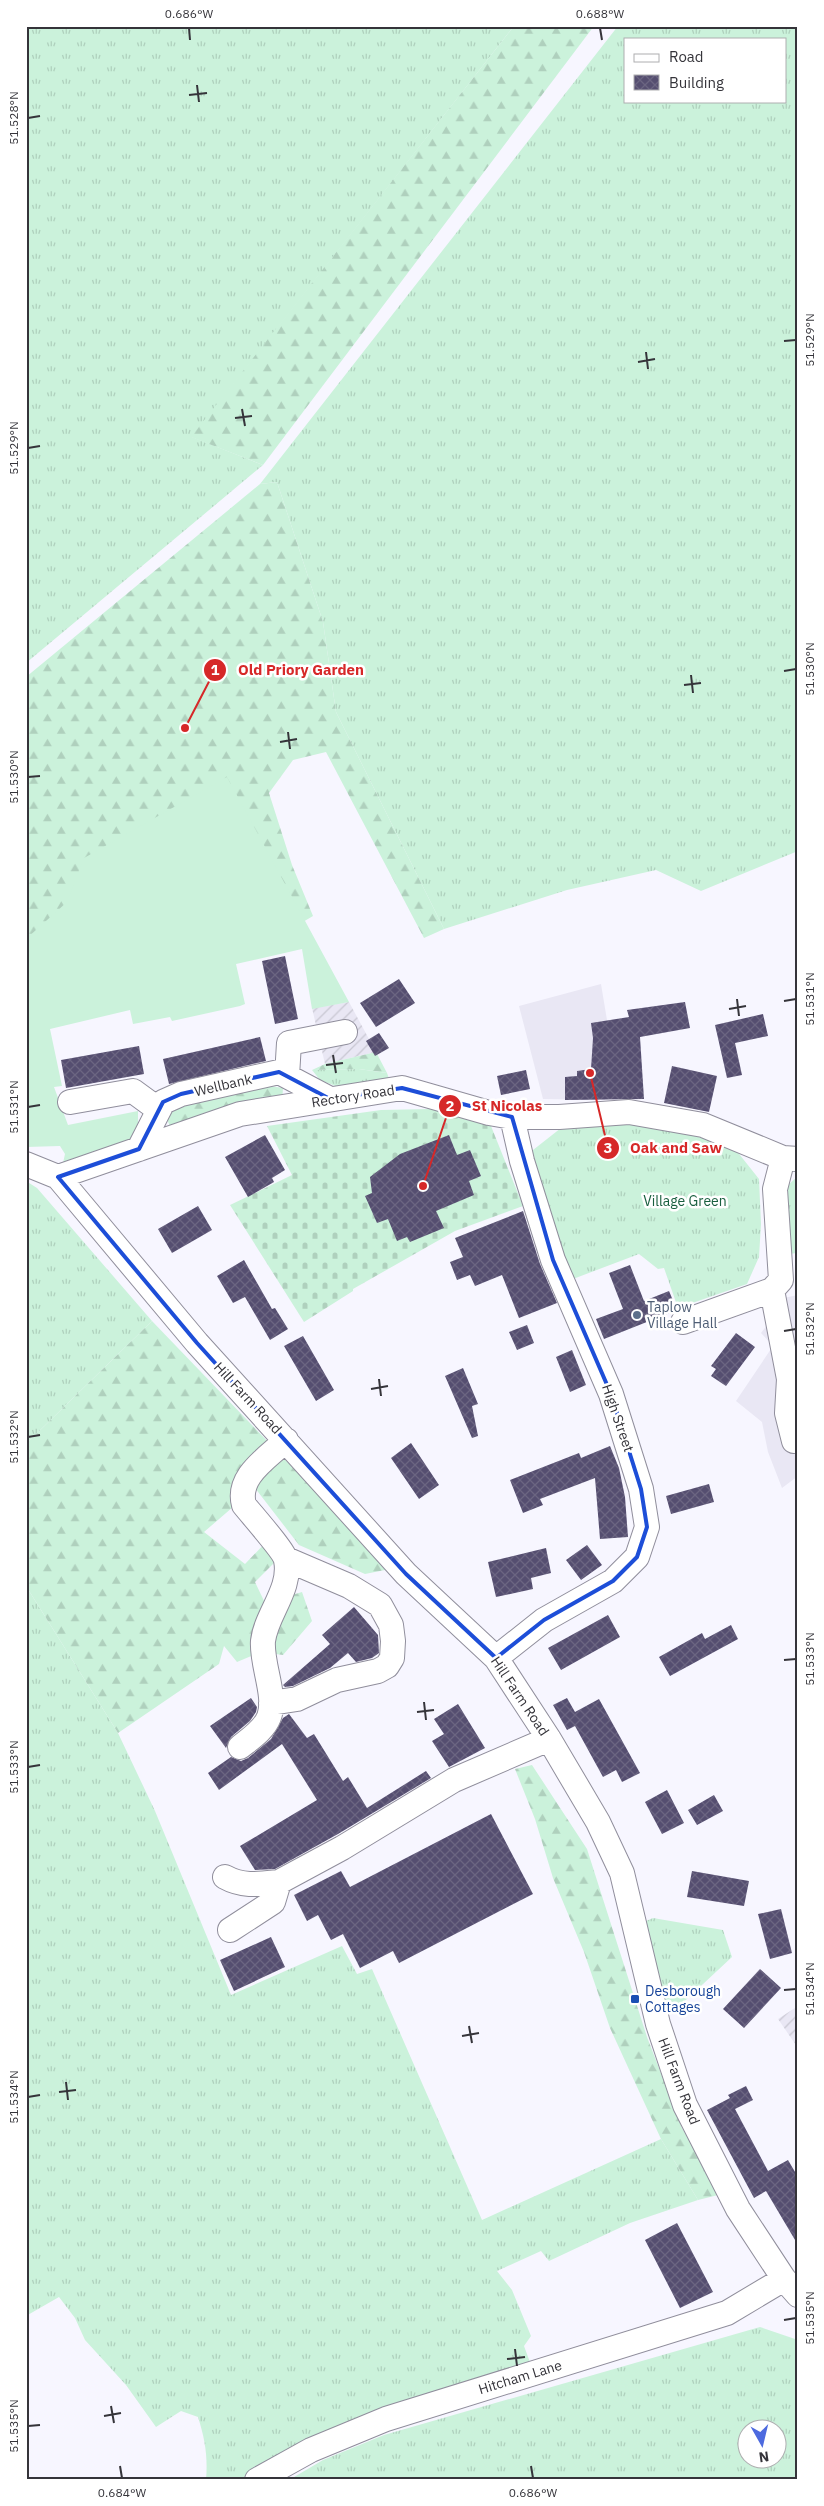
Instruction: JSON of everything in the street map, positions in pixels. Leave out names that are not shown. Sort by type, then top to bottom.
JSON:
[{"type":"street","points":[[287,1076],[289,1043],[346,1032]]},
{"type":"street","name":"Wellbank","points":[[139,1149],[163,1102],[181,1094],[279,1072],[330,1099]]},
{"type":"street","name":"Rectory Road","points":[[58,1178],[240,1114],[402,1088],[489,1113],[512,1117],[559,1117],[629,1112],[703,1125],[790,1158]]},
{"type":"street","points":[[70,1102],[133,1091],[159,1110]]},
{"type":"street","name":"High Street","points":[[496,1658],[544,1620],[613,1581],[637,1557],[647,1527],[641,1488],[614,1403],[581,1321],[552,1260],[522,1161],[512,1117]]},
{"type":"street","points":[[683,1322],[772,1290],[781,1280],[774,1189],[790,1158]]},
{"type":"street","points":[[26,1164],[58,1178]]},
{"type":"street","name":"Hill Farm Road","points":[[58,1178],[197,1343],[406,1574],[496,1658],[549,1739],[598,1822],[622,1873],[658,2024],[685,2105],[738,2209],[791,2287]]},
{"type":"street","points":[[772,1290],[789,1379],[787,1413],[794,1441]]},
{"type":"street","points":[[271,1703],[297,1699],[337,1680],[378,1671],[386,1666],[392,1658],[393,1642],[391,1625],[380,1604],[349,1586],[286,1559],[244,1505],[241,1494],[248,1477],[286,1440]]},
{"type":"street","points":[[240,1747],[264,1726],[269,1717],[271,1703],[263,1643],[266,1626],[277,1604],[285,1578],[286,1559]]},
{"type":"street","points":[[225,1877],[248,1885],[279,1882],[342,1848],[454,1780],[549,1739]]},
{"type":"street","points":[[230,1930],[273,1902],[279,1882]]},
{"type":"street","name":"Hitcham Lane","points":[[257,2480],[311,2450],[386,2419],[727,2313],[791,2287]]},
{"type":"highlighted area","points":[[279,1072],[330,1099],[402,1088],[512,1117],[553,1260],[611,1394],[641,1489],[647,1527],[637,1557],[613,1581],[544,1620],[496,1658],[406,1574],[197,1343],[58,1177],[139,1149],[163,1102],[181,1094]]},
{"type":"shaded area","points":[[601,984],[611,1044],[602,1045],[605,1100],[543,1099],[519,1006]]},
{"type":"shaded area","points":[[349,1002],[376,1052],[325,1064],[312,1008]]},
{"type":"shaded area","points":[[798,1295],[798,1476],[782,1488],[768,1452],[762,1422],[736,1401],[773,1346],[761,1333],[772,1318],[769,1301]]},
{"type":"shaded area","points":[[798,2006],[798,2048],[778,2019]]},
{"type":"green space","points":[[26,26],[514,26],[192,437],[263,465],[26,663]]},
{"type":"green space","points":[[514,26],[594,26],[263,465],[191,437]]},
{"type":"green space","points":[[618,26],[798,26],[798,851],[701,891],[656,870],[567,890],[444,929],[336,712],[323,622],[277,482],[260,484]]},
{"type":"green space","points":[[277,482],[323,622],[336,712],[444,929],[424,938],[326,752],[293,760],[269,793],[292,865],[313,916],[281,935],[26,965],[26,677],[260,484]]},
{"type":"green space","points":[[227,777],[349,1002],[312,1009],[302,949],[236,964],[245,1004],[240,1006],[172,1021],[170,1017],[133,1024],[130,1010],[50,1029],[62,1086],[54,1087],[68,1125],[138,1111],[138,1137],[64,1167],[65,1154],[60,1146],[26,1147],[26,939],[67,902],[84,858]]},
{"type":"green space","points":[[376,1052],[387,1073],[359,1069],[312,1070],[325,1064]]},
{"type":"green space","points":[[359,1069],[387,1073],[390,1081],[351,1092],[320,1080],[312,1070]]},
{"type":"green space","points":[[270,1086],[283,1088],[282,1102],[173,1133],[165,1115],[180,1107]]},
{"type":"green space","points":[[430,1109],[489,1121],[523,1206],[455,1231],[353,1289],[353,1291],[304,1322],[230,1205],[292,1175],[267,1126],[381,1110]]},
{"type":"green space","name":"Village Green","points":[[622,1121],[728,1140],[759,1179],[761,1224],[759,1257],[747,1284],[678,1308],[664,1268],[658,1269],[639,1254],[573,1279],[533,1170],[533,1150],[561,1128]]},
{"type":"green space","points":[[798,1177],[798,1257],[797,1253],[789,1254],[783,1223],[782,1202],[790,1184]]},
{"type":"green space","points":[[26,1181],[37,1188],[152,1321],[26,1444]]},
{"type":"green space","points":[[152,1321],[390,1569],[365,1574],[299,1545],[255,1488],[204,1532],[245,1564],[269,1539],[278,1559],[255,1582],[265,1603],[302,1592],[312,1621],[283,1655],[261,1652],[237,1662],[224,1646],[219,1664],[118,1733],[26,1586],[26,1444]]},
{"type":"green space","points":[[26,1586],[118,1733],[155,1811],[231,1995],[342,1946],[357,1974],[372,1969],[482,2220],[661,2139],[698,2200],[630,2223],[549,2261],[541,2251],[497,2271],[512,2290],[531,2336],[524,2346],[531,2365],[325,2434],[238,2480],[206,2480],[205,2448],[198,2417],[181,2411],[156,2427],[126,2385],[85,2340],[75,2318],[59,2297],[26,2316]]},
{"type":"green space","points":[[532,1765],[587,1849],[647,2037],[682,2128],[722,2194],[698,2200],[661,2139],[610,2028],[584,1952],[553,1878],[535,1819],[515,1769]]},
{"type":"green space","points":[[653,1918],[723,1930],[732,1957],[673,2012],[667,2012],[645,1925],[646,1921]]},
{"type":"green space","points":[[760,2327],[798,2340],[798,2480],[289,2480],[323,2460],[384,2435]]},
{"type":"building","points":[[285,956],[298,1019],[275,1024],[262,961]]},
{"type":"building","points":[[399,979],[415,1003],[376,1027],[360,1003]]},
{"type":"building","points":[[685,1002],[690,1028],[640,1037],[644,1099],[565,1100],[565,1077],[577,1076],[577,1071],[591,1069],[593,1038],[591,1023],[629,1017],[627,1010]]},
{"type":"building","points":[[763,1014],[768,1036],[735,1043],[742,1075],[727,1078],[715,1025]]},
{"type":"building","points":[[379,1033],[389,1048],[375,1056],[366,1041]]},
{"type":"building","points":[[260,1037],[266,1061],[169,1084],[163,1059]]},
{"type":"building","points":[[139,1046],[144,1074],[66,1088],[61,1060]]},
{"type":"building","points":[[672,1066],[717,1076],[709,1112],[664,1103]]},
{"type":"building","points":[[526,1070],[530,1089],[501,1095],[497,1076]]},
{"type":"building","points":[[265,1135],[285,1170],[272,1178],[274,1182],[248,1197],[225,1157]]},
{"type":"building","points":[[449,1135],[457,1155],[470,1150],[481,1176],[469,1181],[474,1195],[436,1211],[444,1228],[410,1242],[407,1237],[397,1241],[388,1219],[377,1223],[365,1196],[372,1193],[370,1177],[400,1154]]},
{"type":"building","points":[[198,1206],[212,1230],[172,1253],[158,1229]]},
{"type":"building","points":[[523,1211],[540,1264],[557,1303],[519,1318],[502,1275],[475,1286],[470,1275],[457,1280],[450,1262],[463,1257],[455,1238]]},
{"type":"building","points":[[244,1260],[272,1309],[275,1308],[288,1329],[270,1340],[245,1297],[233,1303],[217,1276]]},
{"type":"building","name":"Taplow Village Hall","points":[[630,1265],[644,1301],[669,1291],[677,1310],[604,1339],[596,1319],[623,1309],[609,1273]]},
{"type":"building","points":[[527,1325],[534,1343],[517,1350],[509,1332]]},
{"type":"building","points":[[736,1333],[755,1347],[726,1386],[711,1376],[716,1369],[711,1366]]},
{"type":"building","points":[[303,1336],[334,1390],[316,1401],[284,1346]]},
{"type":"building","points":[[572,1350],[586,1385],[570,1392],[556,1357]]},
{"type":"building","points":[[463,1368],[478,1404],[472,1406],[478,1436],[472,1438],[445,1376]]},
{"type":"building","points":[[411,1443],[439,1485],[419,1499],[391,1458]]},
{"type":"building","points":[[610,1446],[619,1468],[625,1497],[628,1537],[600,1539],[595,1478],[540,1499],[543,1505],[523,1513],[510,1480],[579,1453],[581,1458]]},
{"type":"building","points":[[709,1484],[714,1502],[671,1514],[666,1496]]},
{"type":"building","points":[[587,1545],[602,1565],[581,1580],[566,1560]]},
{"type":"building","points":[[546,1548],[551,1573],[531,1578],[533,1589],[496,1597],[488,1562]]},
{"type":"building","points":[[354,1607],[378,1635],[379,1653],[372,1658],[356,1662],[348,1653],[330,1668],[293,1686],[285,1687],[283,1685],[330,1644],[322,1635]]},
{"type":"building","points":[[608,1615],[620,1637],[561,1670],[548,1648]]},
{"type":"building","points":[[731,1625],[738,1639],[670,1676],[659,1657],[702,1633],[705,1639]]},
{"type":"building","points":[[251,1698],[257,1707],[256,1712],[250,1721],[231,1737],[226,1748],[210,1726]]},
{"type":"building","points":[[567,1698],[575,1712],[599,1699],[640,1773],[622,1782],[616,1770],[603,1777],[575,1726],[567,1730],[553,1705]]},
{"type":"building","points":[[458,1704],[485,1748],[449,1767],[432,1741],[444,1734],[434,1719]]},
{"type":"building","points":[[289,1714],[307,1738],[314,1734],[343,1781],[348,1777],[367,1808],[426,1771],[431,1778],[338,1834],[275,1869],[255,1870],[240,1846],[317,1800],[282,1744],[219,1790],[208,1773],[231,1757],[241,1761],[248,1758],[271,1739],[283,1718]]},
{"type":"building","points":[[667,1790],[684,1823],[662,1834],[645,1802]]},
{"type":"building","points":[[714,1795],[723,1811],[697,1825],[688,1810]]},
{"type":"building","points":[[491,1814],[533,1894],[399,1963],[393,1951],[360,1968],[343,1934],[331,1940],[318,1915],[307,1921],[294,1895],[341,1871],[350,1887]]},
{"type":"building","points":[[692,1871],[749,1881],[744,1906],[687,1897]]},
{"type":"building","points":[[781,1909],[792,1953],[770,1959],[758,1914]]},
{"type":"building","points":[[271,1937],[285,1967],[234,1991],[220,1960]]},
{"type":"building","points":[[760,1969],[781,1988],[744,2028],[723,2009]]},
{"type":"building","points":[[746,2086],[753,2100],[735,2109],[768,2171],[788,2160],[798,2177],[798,2245],[766,2191],[754,2198],[707,2110],[730,2098],[728,2095]]},
{"type":"building","points":[[677,2223],[713,2292],[680,2308],[645,2240]]},
{"type":"place","name":"Old Priory Garden","points":[[185,728]]},
{"type":"place","name":"Oak and Saw","points":[[590,1073]]},
{"type":"place","name":"St Nicolas","points":[[423,1186]]},
{"type":"place","name":"Taplow Village Hall","points":[[637,1315]]},
{"type":"place","name":"Desborough Cottages","points":[[635,1999]]}]
